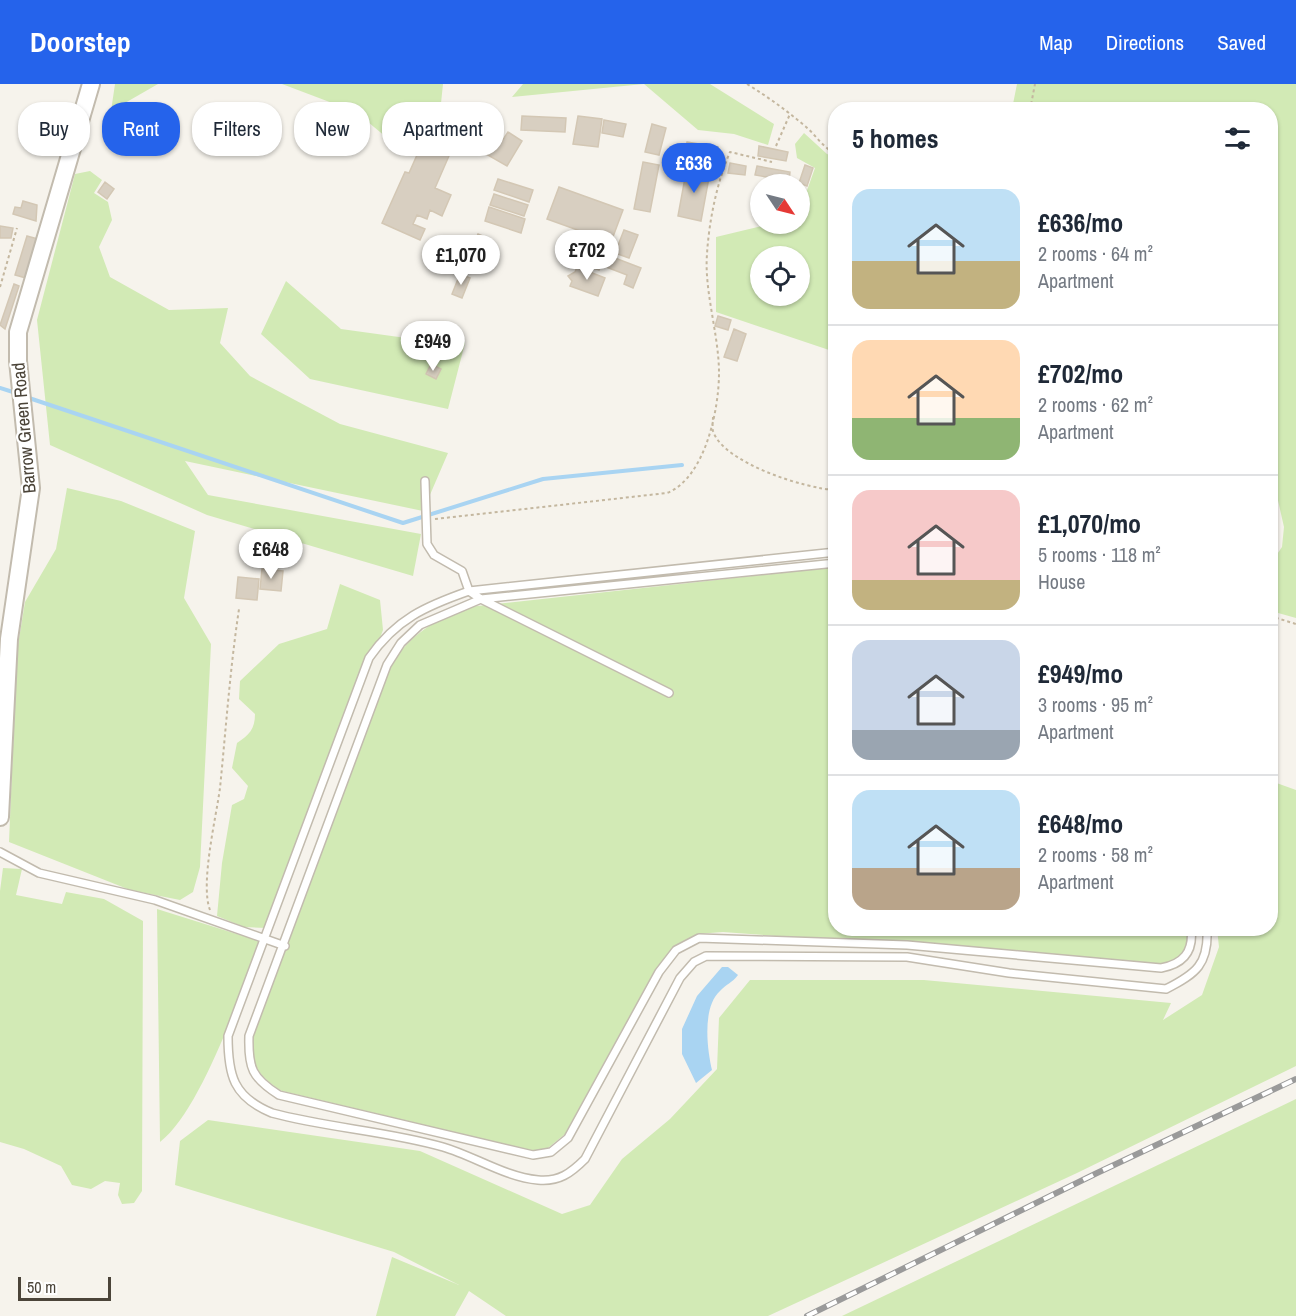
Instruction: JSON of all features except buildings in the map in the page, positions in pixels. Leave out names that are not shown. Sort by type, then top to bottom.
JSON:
[{"type":"street","name":"Barrow Green Road","points":[[0,817],[9,639],[31,488],[18,361],[18,332],[91,84]]},
{"type":"lane","points":[[425,481],[426,544],[429,550],[462,571],[469,591],[669,693]]},
{"type":"lane","points":[[828,553],[469,591],[414,612],[381,641],[369,658],[228,1036],[228,1059],[232,1080],[242,1094],[257,1107],[287,1117],[410,1138],[446,1147],[519,1176],[536,1180],[553,1180],[570,1174],[585,1159],[680,978],[694,962],[706,956],[907,957],[1009,974],[1166,989],[1188,978],[1201,965],[1208,947],[1207,936]]},
{"type":"lane","points":[[828,564],[481,599],[420,625],[401,643],[387,665],[285,946],[249,1036],[249,1061],[260,1083],[279,1095],[533,1155],[551,1152],[568,1138],[659,972],[676,950],[699,938],[907,945],[1161,968],[1174,966],[1185,958],[1191,947],[1191,936]]},
{"type":"lane","points":[[0,852],[39,873],[155,900],[285,946]]},
{"type":"path","points":[[747,84],[790,114],[828,150]]},
{"type":"path","points":[[1032,102],[1035,84]]},
{"type":"path","points":[[776,146],[790,114]]},
{"type":"path","points":[[425,520],[667,493],[689,478],[705,444],[713,415],[719,373],[706,256],[722,170],[730,152],[772,162]]},
{"type":"path","points":[[0,287],[17,228]]},
{"type":"path","points":[[713,415],[713,431],[734,455],[750,465],[828,490]]},
{"type":"path","points":[[218,922],[210,913],[206,892],[219,788],[229,673],[239,609]]},
{"type":"path","points":[[1278,618],[1296,624]]},
{"type":"green space","points":[[115,84],[158,84],[127,102],[112,102]]},
{"type":"green space","points":[[282,84],[443,84],[441,102],[382,102],[382,134],[370,124],[370,102],[330,102]]},
{"type":"green space","points":[[523,84],[644,84],[512,97]]},
{"type":"green space","points":[[644,84],[710,84],[774,124],[768,145],[734,134],[698,130]]},
{"type":"green space","points":[[1017,84],[1296,84],[1296,618],[1278,613],[1278,553],[1282,547],[1284,527],[1278,500],[1278,102],[1013,102]]},
{"type":"green space","points":[[804,133],[828,154],[828,350],[716,312],[716,237],[750,229],[750,234],[810,234],[810,182],[815,168],[797,158],[795,144]]},
{"type":"green space","points":[[90,171],[102,180],[94,193],[108,202],[112,220],[99,247],[110,277],[169,310],[228,308],[220,343],[250,376],[340,424],[448,453],[423,511],[185,461],[208,495],[421,534],[413,576],[207,515],[50,445],[37,320],[75,174]]},
{"type":"green space","points":[[286,281],[341,329],[435,342],[451,329],[465,343],[448,409],[310,379],[261,334]]},
{"type":"green space","points":[[67,488],[121,501],[195,531],[184,598],[211,644],[200,867],[193,892],[180,900],[130,890],[9,842],[17,651],[25,602],[56,549]]},
{"type":"green space","points":[[828,568],[828,936],[1188,936],[1186,948],[1179,957],[1161,965],[723,932],[697,934],[674,946],[654,972],[565,1134],[548,1148],[533,1151],[282,1091],[266,1079],[257,1068],[253,1055],[253,1036],[390,666],[406,645],[424,630],[468,607]]},
{"type":"green space","points":[[340,584],[380,600],[383,630],[303,843],[266,928],[244,927],[217,916],[222,863],[232,805],[244,799],[248,786],[232,768],[237,743],[250,731],[255,719],[255,714],[239,699],[240,681],[279,644],[327,629]]},
{"type":"green space","points":[[1278,784],[1296,790],[1296,1066],[1077,1173],[768,1316],[506,1316],[469,1291],[455,1316],[376,1316],[392,1257],[459,1285],[394,1252],[175,1185],[180,1141],[208,1120],[420,1151],[562,1214],[590,1205],[622,1159],[670,1119],[717,1069],[719,1018],[750,980],[924,980],[1171,1003],[1163,1020],[1202,995],[1219,947],[1218,936],[1278,936]]},
{"type":"green space","points":[[3,868],[22,869],[16,895],[62,904],[66,892],[104,899],[143,921],[142,1191],[134,1203],[122,1204],[118,1195],[120,1183],[105,1181],[91,1189],[72,1185],[61,1166],[24,1149],[0,1142],[0,891]]},
{"type":"green space","points":[[157,909],[262,942],[231,1020],[204,1079],[175,1127],[160,1142]]},
{"type":"green space","points":[[1296,1099],[1296,1316],[842,1316]]},
{"type":"water","points":[[722,967],[728,967],[738,975],[720,991],[710,1007],[707,1029],[712,1070],[696,1083],[682,1054],[682,1029],[697,996]]},
{"type":"waterway","points":[[0,388],[16,393]]},
{"type":"waterway","points":[[26,397],[403,523],[543,479],[682,465]]},
{"type":"railway","points":[[807,1316],[1097,1173],[1296,1079]]}]
